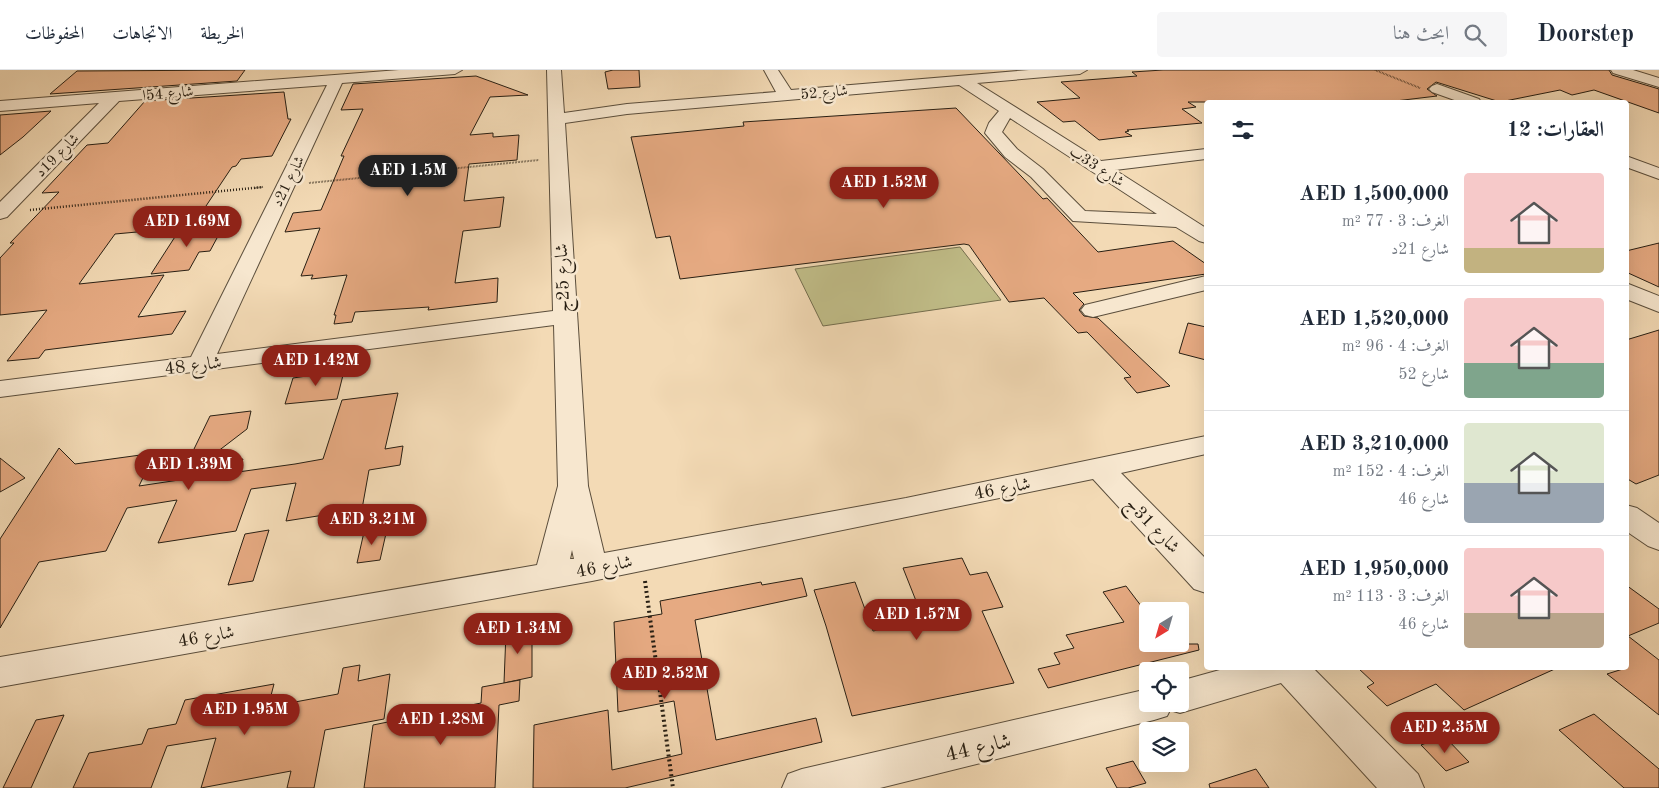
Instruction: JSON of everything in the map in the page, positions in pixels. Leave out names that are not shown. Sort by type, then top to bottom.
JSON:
[{"type":"street","name":"شارع 25ج","points":[[554,70],[564,317],[574,486],[592,568]]},
{"type":"street","points":[[771,70],[786,96]]},
{"type":"street","name":"شارع 52","points":[[556,116],[786,96],[861,101],[970,80],[1080,70]]},
{"type":"street","points":[[1618,70],[1659,83]]},
{"type":"street","name":"شارع 54ا","points":[[0,106],[338,79],[445,74]]},
{"type":"street","name":"شارع 21د","points":[[200,364],[338,79]]},
{"type":"street","name":"شارع 33ب","points":[[970,80],[988,96],[1009,110],[1204,236]]},
{"type":"street","points":[[1439,90],[1467,100]]},
{"type":"street","name":"شارع 19د","points":[[0,213],[114,97]]},
{"type":"street","points":[[722,101],[726,113],[731,116]]},
{"type":"street","points":[[1009,110],[997,123],[993,133],[1011,153],[1036,173],[1080,216],[1182,222]]},
{"type":"street","points":[[1098,167],[1204,154]]},
{"type":"street","points":[[1629,162],[1659,174]]},
{"type":"street","points":[[1093,310],[1204,283]]},
{"type":"street","points":[[1629,291],[1659,305]]},
{"type":"street","name":"شارع 48","points":[[0,389],[564,317]]},
{"type":"street","name":"شارع 46","points":[[0,672],[642,559],[1100,469],[1204,445]]},
{"type":"street","name":"شارع 31ج","points":[[1100,469],[1204,578]]},
{"type":"street","name":"شارع 25ج","points":[[551,575],[557,543],[574,486]]},
{"type":"street","points":[[1629,518],[1659,538]]},
{"type":"street","points":[[1189,694],[1273,670]]},
{"type":"street","points":[[1292,670],[1404,788]]},
{"type":"street","name":"شارع 44","points":[[802,788],[1139,708]]},
{"type":"path","points":[[1375,70],[1418,87],[1439,90]]},
{"type":"path","points":[[642,559],[673,788]]},
{"type":"shaded area","points":[[960,247],[1001,300],[823,326],[795,269]]},
{"type":"building","points":[[245,70],[237,81],[50,94],[77,71]]},
{"type":"building","points":[[613,70],[639,70],[640,87],[608,89],[605,72]]},
{"type":"building","points":[[1163,70],[1609,70],[1612,75],[1659,89],[1659,113],[1629,102],[1629,100],[1622,100],[1594,90],[1572,95],[1560,90],[1510,100],[1494,100],[1436,82],[1427,89],[1437,96],[1404,100],[1204,100],[1204,102],[1188,102],[1196,107],[1182,109],[1202,123],[1127,130],[1129,131],[1125,132],[1132,136],[1099,140],[1075,121],[1063,122],[1037,102],[1080,98],[1061,82],[1137,76],[1132,72]]},
{"type":"building","points":[[476,76],[528,95],[490,97],[470,135],[493,133],[493,137],[519,135],[517,160],[469,164],[464,201],[504,197],[500,227],[463,231],[455,283],[498,278],[497,302],[428,310],[429,307],[355,312],[352,322],[334,324],[336,315],[334,315],[347,275],[311,279],[313,275],[301,276],[320,228],[285,232],[293,213],[321,210],[344,156],[341,156],[363,109],[341,110],[353,84]]},
{"type":"building","points":[[284,92],[288,119],[291,119],[272,156],[241,159],[236,166],[232,167],[192,227],[115,234],[79,284],[164,275],[138,317],[186,311],[172,334],[45,350],[39,358],[7,361],[47,310],[0,315],[0,258],[14,243],[10,243],[59,192],[42,193],[87,145],[108,143],[145,101]]},
{"type":"building","points":[[956,108],[1043,199],[1047,198],[1098,252],[1173,241],[1204,263],[1204,274],[1073,293],[1084,304],[1079,310],[1084,316],[1098,318],[1170,386],[1137,393],[1124,378],[1131,377],[1087,332],[1078,333],[1044,298],[1009,302],[969,245],[964,244],[680,279],[670,236],[656,238],[631,137],[744,126],[743,122]]},
{"type":"building","points":[[51,111],[23,137],[0,155],[0,115]]},
{"type":"building","points":[[224,225],[210,251],[199,252],[189,270],[151,274],[180,229]]},
{"type":"building","points":[[1659,243],[1659,287],[1629,273],[1629,250]]},
{"type":"building","points":[[1188,323],[1204,327],[1204,359],[1179,353]]},
{"type":"building","points":[[1659,330],[1659,475],[1636,484],[1629,480],[1629,339]]},
{"type":"building","points":[[345,367],[337,399],[285,404],[293,378],[320,374],[321,370]]},
{"type":"building","points":[[398,393],[385,449],[403,446],[400,465],[369,470],[362,509],[286,521],[296,483],[251,489],[236,531],[158,543],[177,500],[127,508],[106,551],[39,562],[0,628],[0,539],[59,448],[75,464],[155,453],[139,486],[179,480],[210,416],[251,411],[247,429],[200,465],[243,459],[238,472],[295,464],[323,459],[342,400]]},
{"type":"building","points":[[0,458],[25,478],[0,492]]},
{"type":"building","points":[[387,529],[380,560],[357,563],[364,532]]},
{"type":"building","points":[[269,530],[253,581],[228,585],[245,534]]},
{"type":"building","points":[[962,558],[970,575],[987,572],[1003,607],[982,611],[1014,683],[852,716],[814,590],[855,582],[873,631],[924,621],[903,568]]},
{"type":"building","points":[[802,578],[807,596],[695,620],[716,740],[816,718],[822,742],[625,788],[533,788],[534,725],[608,710],[612,770],[682,754],[674,701],[618,712],[614,622],[662,614],[660,601],[761,582],[762,585]]},
{"type":"building","points":[[1126,586],[1139,603],[1139,652],[1189,652],[1189,644],[1198,644],[1199,650],[1151,662],[1139,662],[1139,665],[1048,688],[1038,669],[1060,664],[1054,653],[1074,648],[1066,635],[1124,622],[1103,592]]},
{"type":"building","points":[[1629,587],[1659,609],[1659,623],[1629,636]]},
{"type":"building","points":[[532,627],[532,677],[504,683],[506,632]]},
{"type":"building","points":[[1629,637],[1659,660],[1659,715],[1607,674],[1620,670],[1629,670]]},
{"type":"building","points":[[360,665],[358,681],[390,674],[384,719],[325,730],[314,788],[287,788],[291,771],[201,788],[216,738],[167,746],[151,788],[73,788],[89,753],[142,744],[148,729],[176,724],[185,700],[274,684],[268,707],[338,694],[343,668]]},
{"type":"building","points":[[1360,670],[1553,670],[1464,710],[1436,684],[1387,706],[1367,687],[1374,683]]},
{"type":"building","points":[[520,680],[519,701],[499,705],[495,788],[364,788],[373,725],[481,703],[482,687]]},
{"type":"building","points":[[1594,714],[1659,769],[1659,788],[1624,788],[1559,730]]},
{"type":"building","points":[[64,715],[31,788],[3,788],[36,720]]},
{"type":"building","points":[[1444,736],[1469,762],[1446,771],[1421,745]]},
{"type":"building","points":[[1133,761],[1146,783],[1128,788],[1117,788],[1106,768]]},
{"type":"building","points":[[1256,769],[1269,788],[1210,788],[1209,784]]}]
